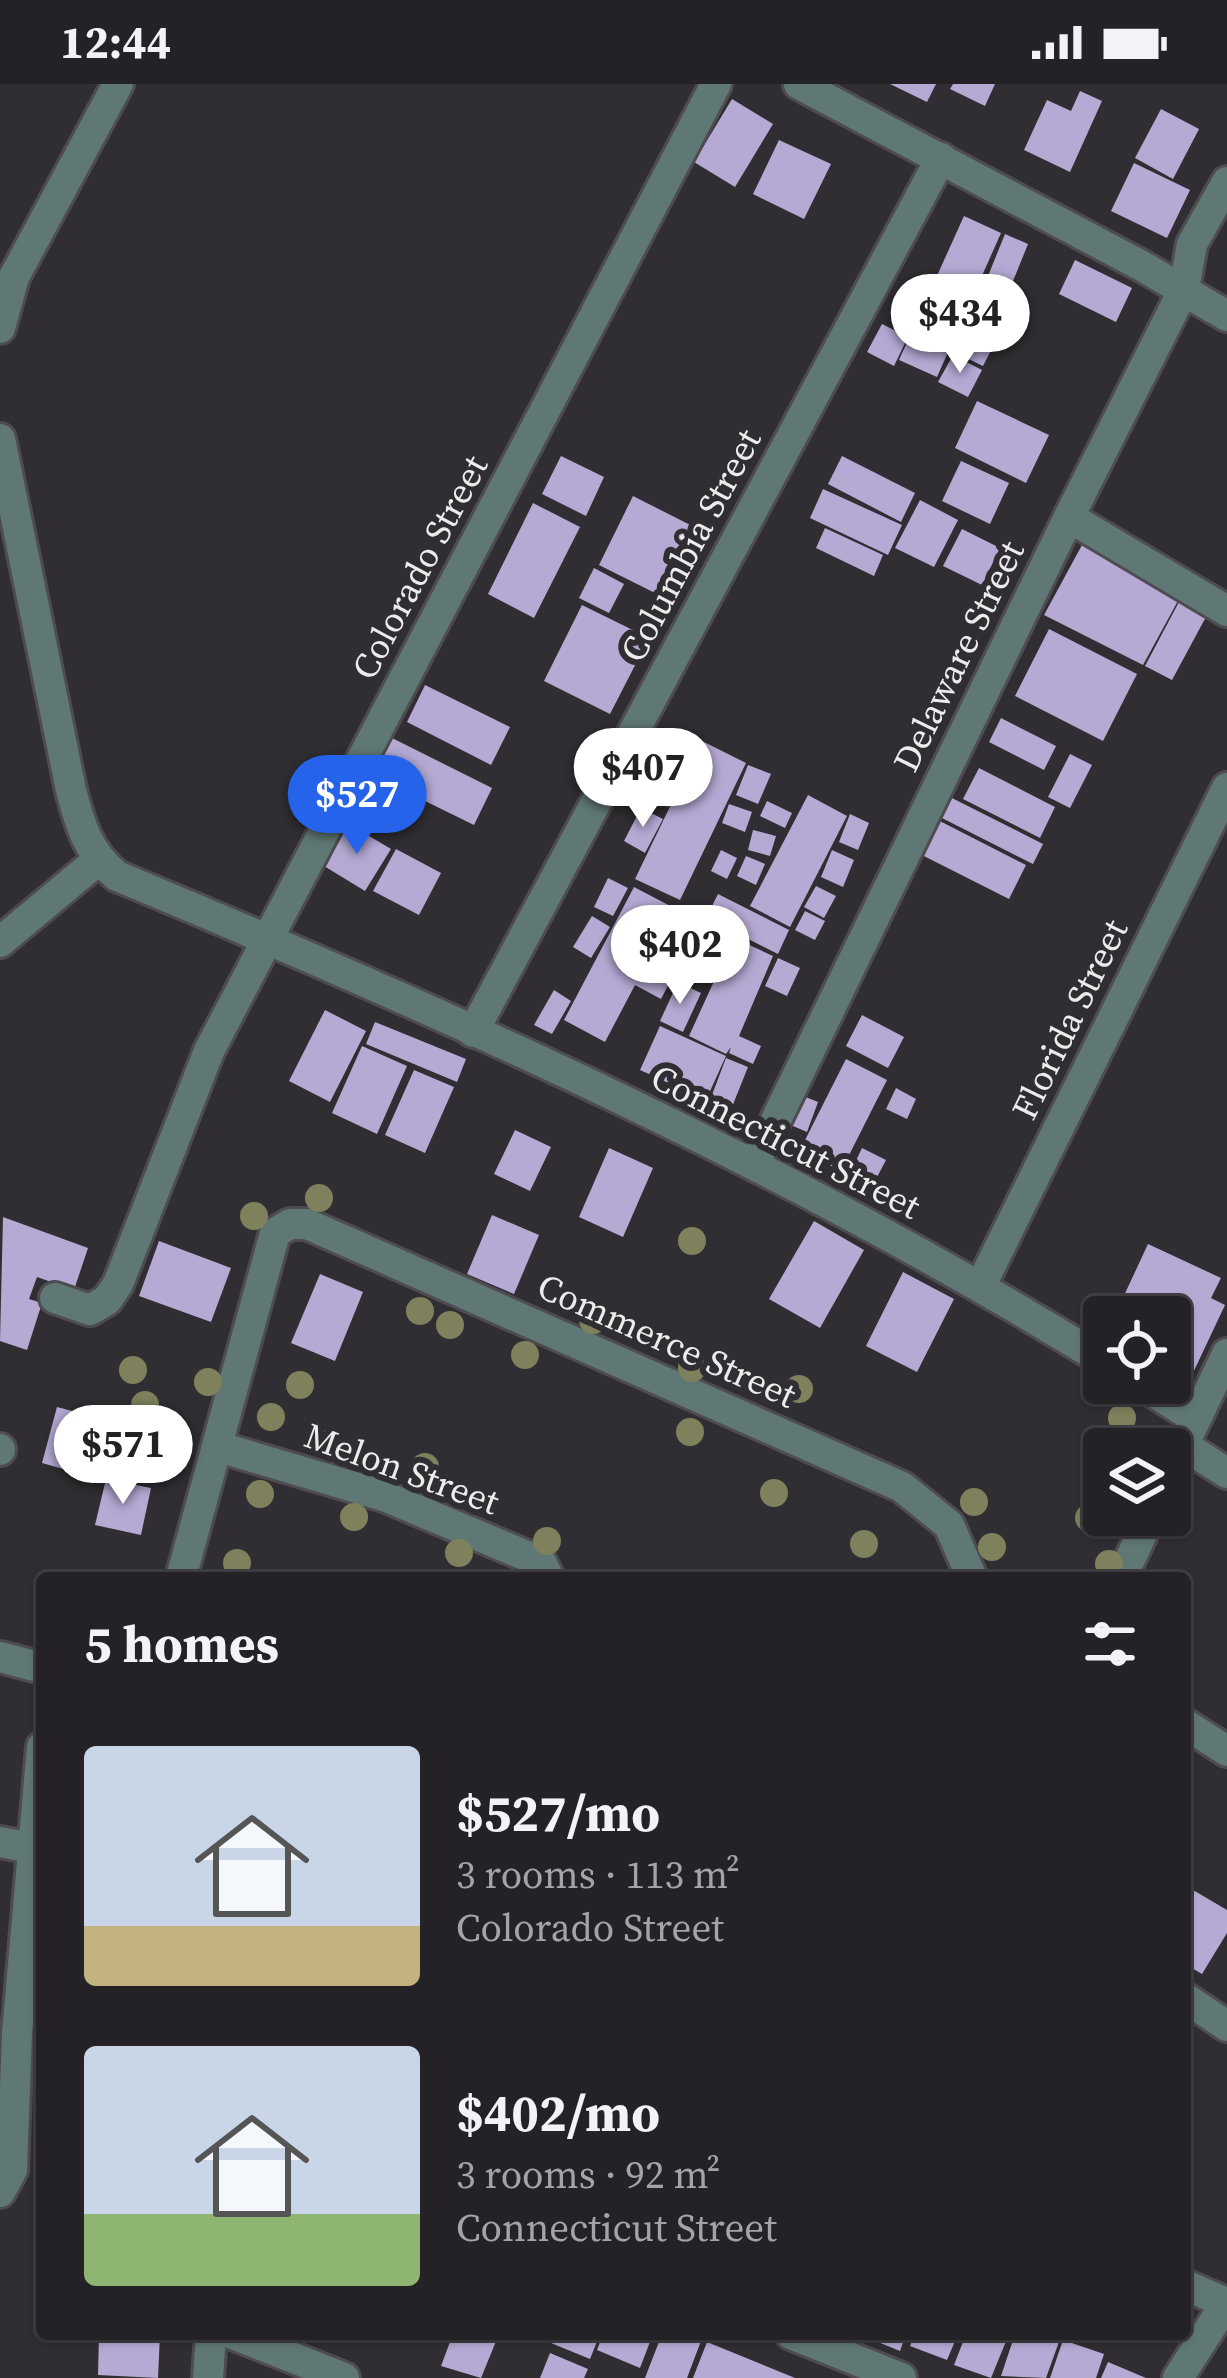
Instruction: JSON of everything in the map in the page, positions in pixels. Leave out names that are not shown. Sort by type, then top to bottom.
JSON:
[{"type":"street","points":[[0,328],[14,277],[118,84]]},
{"type":"street","name":"Colorado Street","points":[[55,1298],[89,1310],[107,1300],[118,1284],[209,1051],[716,84]]},
{"type":"street","points":[[799,84],[1227,316]]},
{"type":"street","name":"Columbia Street","points":[[473,1032],[941,158]]},
{"type":"street","name":"Delaware Street","points":[[755,1163],[1184,289],[1192,244],[1227,182]]},
{"type":"street","points":[[0,440],[71,790],[97,860],[0,942]]},
{"type":"street","points":[[1069,517],[1227,610]]},
{"type":"street","name":"Florida Street","points":[[981,1285],[1227,788]]},
{"type":"street","name":"Connecticut Street","points":[[97,860],[117,875],[269,939],[755,1163],[981,1285],[1083,1348]]},
{"type":"street","name":"Commerce Street","points":[[219,1447],[275,1233],[290,1224],[307,1224],[902,1486],[949,1525],[969,1572]]},
{"type":"street","points":[[1191,1428],[1227,1354]]},
{"type":"street","points":[[184,1572],[219,1447]]},
{"type":"street","name":"Melon Street","points":[[219,1447],[384,1496],[541,1562],[546,1572]]},
{"type":"street","points":[[1191,1450],[1227,1473]]},
{"type":"street","points":[[1124,1572],[1140,1536]]},
{"type":"street","points":[[0,1657],[36,1666]]},
{"type":"street","points":[[1191,1728],[1227,1751]]},
{"type":"street","points":[[0,2192],[13,2170],[8,2032],[36,1808]]},
{"type":"street","points":[[0,1842],[32,1848]]},
{"type":"street","points":[[1191,2002],[1227,2026]]},
{"type":"street","points":[[1178,2378],[1226,2302],[1191,2287]]},
{"type":"street","points":[[208,2378],[211,2340]]},
{"type":"street","points":[[248,2340],[344,2378]]},
{"type":"street","points":[[806,2340],[901,2378]]},
{"type":"building","points":[[890,84],[936,84],[927,102]]},
{"type":"building","points":[[953,84],[995,84],[985,106],[950,89]]},
{"type":"building","points":[[1080,91],[1102,101],[1070,172],[1024,150],[1047,100],[1071,111]]},
{"type":"building","points":[[732,99],[773,124],[735,187],[694,162]]},
{"type":"building","points":[[1161,109],[1199,129],[1173,179],[1135,158]]},
{"type":"building","points":[[779,140],[831,164],[804,219],[753,194]]},
{"type":"building","points":[[1134,163],[1190,190],[1167,238],[1111,211]]},
{"type":"building","points":[[964,216],[1001,233],[937,377],[899,360]]},
{"type":"building","points":[[1005,234],[1028,244],[1011,286],[988,276]]},
{"type":"building","points":[[1075,260],[1132,288],[1116,322],[1059,294]]},
{"type":"building","points":[[974,315],[1002,329],[983,366],[956,353]]},
{"type":"building","points":[[882,324],[908,337],[894,366],[867,352]]},
{"type":"building","points":[[953,355],[982,370],[968,397],[938,382]]},
{"type":"building","points":[[977,401],[1049,435],[1026,483],[955,448]]},
{"type":"building","points":[[561,456],[604,477],[586,516],[542,494]]},
{"type":"building","points":[[842,456],[915,493],[901,522],[828,484]]},
{"type":"building","points":[[961,461],[1009,483],[990,524],[942,501]]},
{"type":"building","points":[[823,489],[902,525],[888,555],[810,518]]},
{"type":"building","points":[[633,496],[708,534],[673,602],[599,565]]},
{"type":"building","points":[[920,500],[958,520],[934,567],[895,548]]},
{"type":"building","points":[[533,503],[580,527],[534,618],[488,594]]},
{"type":"building","points":[[825,528],[883,555],[874,576],[816,548]]},
{"type":"building","points":[[962,529],[1000,548],[982,585],[943,566]]},
{"type":"building","points":[[1006,543],[1020,550],[996,596],[983,590]]},
{"type":"building","points":[[1082,545],[1179,599],[1143,665],[1044,615]]},
{"type":"building","points":[[594,568],[624,584],[609,613],[579,598]]},
{"type":"building","points":[[1180,600],[1207,615],[1172,680],[1145,666]]},
{"type":"building","points":[[582,605],[649,638],[610,714],[544,681]]},
{"type":"building","points":[[1049,629],[1137,674],[1103,741],[1015,696]]},
{"type":"building","points":[[425,685],[510,727],[491,765],[407,722]]},
{"type":"building","points":[[1001,718],[1056,746],[1044,770],[989,742]]},
{"type":"building","points":[[388,736],[492,788],[474,825],[370,774]]},
{"type":"building","points":[[702,741],[746,763],[680,900],[635,879],[677,792],[668,807],[650,798],[662,775],[680,786],[683,781],[662,772],[673,749],[694,759]]},
{"type":"building","points":[[1070,754],[1092,765],[1070,808],[1048,797]]},
{"type":"building","points":[[748,765],[771,774],[758,804],[736,795]]},
{"type":"building","points":[[979,768],[1055,807],[1040,838],[963,799]]},
{"type":"building","points":[[808,795],[847,816],[790,927],[750,906]]},
{"type":"building","points":[[946,795],[1043,844],[1033,864],[936,815]]},
{"type":"building","points":[[767,801],[792,813],[785,828],[760,816]]},
{"type":"building","points":[[729,804],[752,812],[745,832],[722,823]]},
{"type":"building","points":[[641,808],[663,819],[645,853],[624,841]]},
{"type":"building","points":[[850,814],[869,823],[858,850],[839,842]]},
{"type":"building","points":[[932,817],[1026,865],[1009,899],[914,851]]},
{"type":"building","points":[[349,824],[391,849],[365,891],[324,866]]},
{"type":"building","points":[[753,830],[776,836],[770,856],[748,850]]},
{"type":"building","points":[[396,849],[441,873],[419,915],[373,891]]},
{"type":"building","points":[[721,850],[737,858],[727,879],[711,871]]},
{"type":"building","points":[[832,850],[854,860],[843,887],[821,877]]},
{"type":"building","points":[[746,856],[765,864],[756,885],[737,876]]},
{"type":"building","points":[[608,878],[628,888],[613,916],[594,907]]},
{"type":"building","points":[[816,886],[836,896],[824,918],[804,907]]},
{"type":"building","points":[[634,887],[676,909],[655,948],[680,962],[661,999],[635,985],[605,1042],[564,1020]]},
{"type":"building","points":[[718,894],[789,930],[778,954],[706,918]]},
{"type":"building","points":[[805,911],[825,921],[815,940],[795,930]]},
{"type":"building","points":[[592,916],[610,927],[591,958],[573,947]]},
{"type":"building","points":[[702,923],[773,956],[739,1036],[761,1046],[753,1064],[729,1053],[731,1047],[726,1054],[689,1036],[725,957],[693,942]]},
{"type":"building","points":[[778,958],[800,968],[787,996],[765,986]]},
{"type":"building","points":[[678,982],[701,993],[683,1032],[660,1021]]},
{"type":"building","points":[[554,990],[571,1001],[552,1034],[534,1025]]},
{"type":"building","points":[[325,1010],[366,1031],[330,1102],[289,1081]]},
{"type":"building","points":[[862,1015],[904,1037],[888,1068],[846,1046]]},
{"type":"building","points":[[375,1022],[466,1059],[457,1082],[366,1044]]},
{"type":"building","points":[[660,1026],[726,1056],[706,1100],[640,1070]]},
{"type":"building","points":[[362,1046],[407,1066],[377,1134],[332,1113]]},
{"type":"building","points":[[726,1058],[748,1067],[728,1117],[707,1108]]},
{"type":"building","points":[[846,1059],[887,1080],[841,1171],[800,1150]]},
{"type":"building","points":[[414,1070],[454,1087],[425,1153],[385,1135]]},
{"type":"building","points":[[896,1088],[916,1099],[907,1119],[886,1109]]},
{"type":"building","points":[[798,1094],[818,1102],[807,1132],[786,1123]]},
{"type":"building","points":[[515,1130],[551,1147],[530,1191],[494,1174]]},
{"type":"building","points":[[609,1148],[653,1168],[623,1237],[579,1217]]},
{"type":"building","points":[[862,1148],[886,1160],[875,1181],[852,1169]]},
{"type":"building","points":[[492,1215],[539,1235],[514,1294],[467,1274]]},
{"type":"building","points":[[3,1217],[88,1248],[74,1290],[37,1277],[29,1299],[42,1303],[27,1350],[0,1341]]},
{"type":"building","points":[[814,1221],[864,1250],[820,1328],[769,1299]]},
{"type":"building","points":[[159,1241],[231,1268],[211,1322],[139,1296]]},
{"type":"building","points":[[1148,1244],[1221,1278],[1211,1298],[1225,1305],[1192,1375],[1191,1296],[1124,1296]]},
{"type":"building","points":[[903,1272],[954,1299],[917,1372],[866,1346]]},
{"type":"building","points":[[320,1274],[363,1292],[335,1361],[291,1343]]},
{"type":"building","points":[[57,1407],[110,1421],[95,1478],[42,1463]]},
{"type":"building","points":[[106,1479],[151,1488],[141,1535],[95,1525]]},
{"type":"building","points":[[1193,1890],[1227,1910],[1227,1933],[1202,1974],[1191,1968]]},
{"type":"building","points":[[99,2340],[160,2340],[158,2378],[98,2375]]},
{"type":"building","points":[[451,2340],[497,2340],[481,2378],[441,2366]]},
{"type":"building","points":[[552,2340],[598,2340],[590,2359]]},
{"type":"building","points":[[601,2340],[651,2340],[640,2368],[597,2350]]},
{"type":"building","points":[[660,2340],[701,2341],[687,2378],[645,2378]]},
{"type":"building","points":[[873,2340],[904,2340],[900,2351]]},
{"type":"building","points":[[912,2340],[955,2340],[947,2360],[910,2346]]},
{"type":"building","points":[[964,2340],[1007,2340],[991,2378],[954,2365]]},
{"type":"building","points":[[1013,2340],[1060,2340],[1046,2378],[1001,2376]]},
{"type":"building","points":[[1063,2340],[1104,2354],[1096,2378],[1050,2378]]},
{"type":"building","points":[[707,2342],[795,2378],[693,2378]]},
{"type":"building","points":[[550,2353],[588,2369],[584,2378],[540,2378]]},
{"type":"building","points":[[1108,2362],[1146,2378],[1101,2378]]}]
